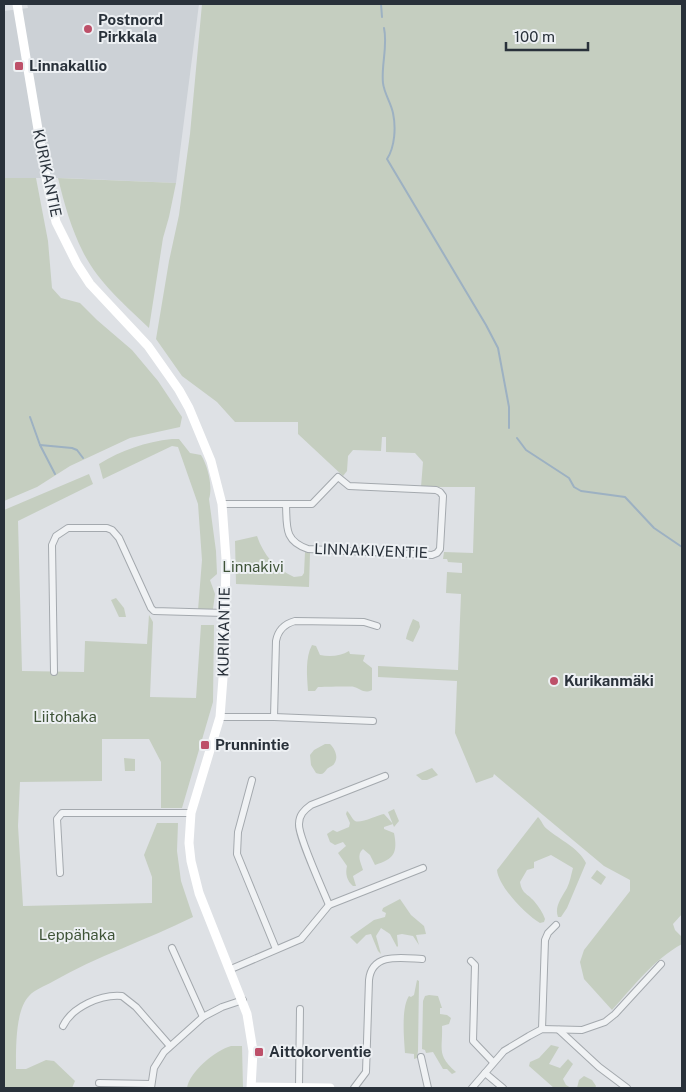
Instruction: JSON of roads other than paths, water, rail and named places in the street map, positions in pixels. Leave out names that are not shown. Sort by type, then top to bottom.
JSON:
[{"type":"main road","name":"KURIKANTIE","points":[[17,4],[47,183],[56,222],[77,264],[90,284],[148,346],[179,390],[211,461],[222,504],[226,559],[224,665],[220,717],[192,813],[189,843],[193,872],[199,893],[231,969],[249,1022],[252,1041],[251,1087]]},
{"type":"main road","points":[[251,1087],[299,1086],[330,1088]]},
{"type":"street","name":"LINNAKIVENTIE","points":[[222,504],[312,504],[338,477],[349,486],[436,490],[443,496],[440,549],[437,554],[432,555],[308,549],[298,546],[291,540],[287,530],[286,505]]},
{"type":"street","points":[[54,672],[52,546],[56,536],[68,528],[107,528],[112,530],[119,538],[154,611],[224,613]]},
{"type":"street","points":[[274,717],[276,642],[278,633],[285,624],[295,621],[364,622],[377,626]]},
{"type":"street","points":[[220,717],[374,721]]},
{"type":"street","points":[[329,905],[299,830],[303,811],[311,805],[385,776]]},
{"type":"street","points":[[252,780],[238,832],[237,854],[276,949]]},
{"type":"street","points":[[60,872],[57,819],[62,813],[192,813]]},
{"type":"street","points":[[231,969],[296,942],[303,937],[329,905],[423,868]]},
{"type":"street","points":[[542,1029],[544,945],[548,933],[556,924]]},
{"type":"street","points":[[172,948],[203,1017]]},
{"type":"street","points":[[354,1088],[366,1072],[369,980],[371,971],[377,963],[388,958],[422,959]]},
{"type":"street","points":[[471,961],[475,965],[473,1041],[493,1062]]},
{"type":"street","points":[[472,1088],[493,1062],[510,1046],[542,1029],[582,1030],[605,1022],[615,1014],[661,964]]},
{"type":"street","points":[[63,1026],[66,1019],[77,1009],[105,998],[122,996],[136,1007],[170,1046]]},
{"type":"street","points":[[99,1083],[151,1086],[154,1068],[170,1046],[203,1017],[222,1007],[243,1000]]},
{"type":"street","points":[[299,1086],[300,1009]]},
{"type":"street","points":[[559,1030],[599,1067],[627,1088]]},
{"type":"street","points":[[422,1057],[428,1088]]},
{"type":"street","points":[[485,1072],[503,1088]]},
{"type":"waterway","points":[[381,4],[382,17]]},
{"type":"waterway","points":[[384,28],[383,83],[394,119],[393,143],[387,159],[498,348],[509,407],[509,428]]},
{"type":"waterway","points":[[30,417],[40,445],[55,474]]},
{"type":"waterway","points":[[517,438],[526,450],[569,478],[574,487],[581,491],[625,497],[654,528],[682,547]]},
{"type":"waterway","points":[[40,445],[72,448],[77,450],[83,458]]},
{"type":"place","name":"Postnord Pirkkala","points":[[88,29]]},
{"type":"place","name":"Linnakallio","points":[[19,66]]},
{"type":"place","name":"Kurikanmäki","points":[[554,681]]},
{"type":"place","name":"Prunnintie","points":[[205,745]]},
{"type":"place","name":"Aittokorventie","points":[[259,1052]]},
{"type":"park label","name":"Linnakivi","points":[[253,567]]},
{"type":"park label","name":"Liitohaka","points":[[65,717]]},
{"type":"park label","name":"Leppähaka","points":[[77,935]]}]
